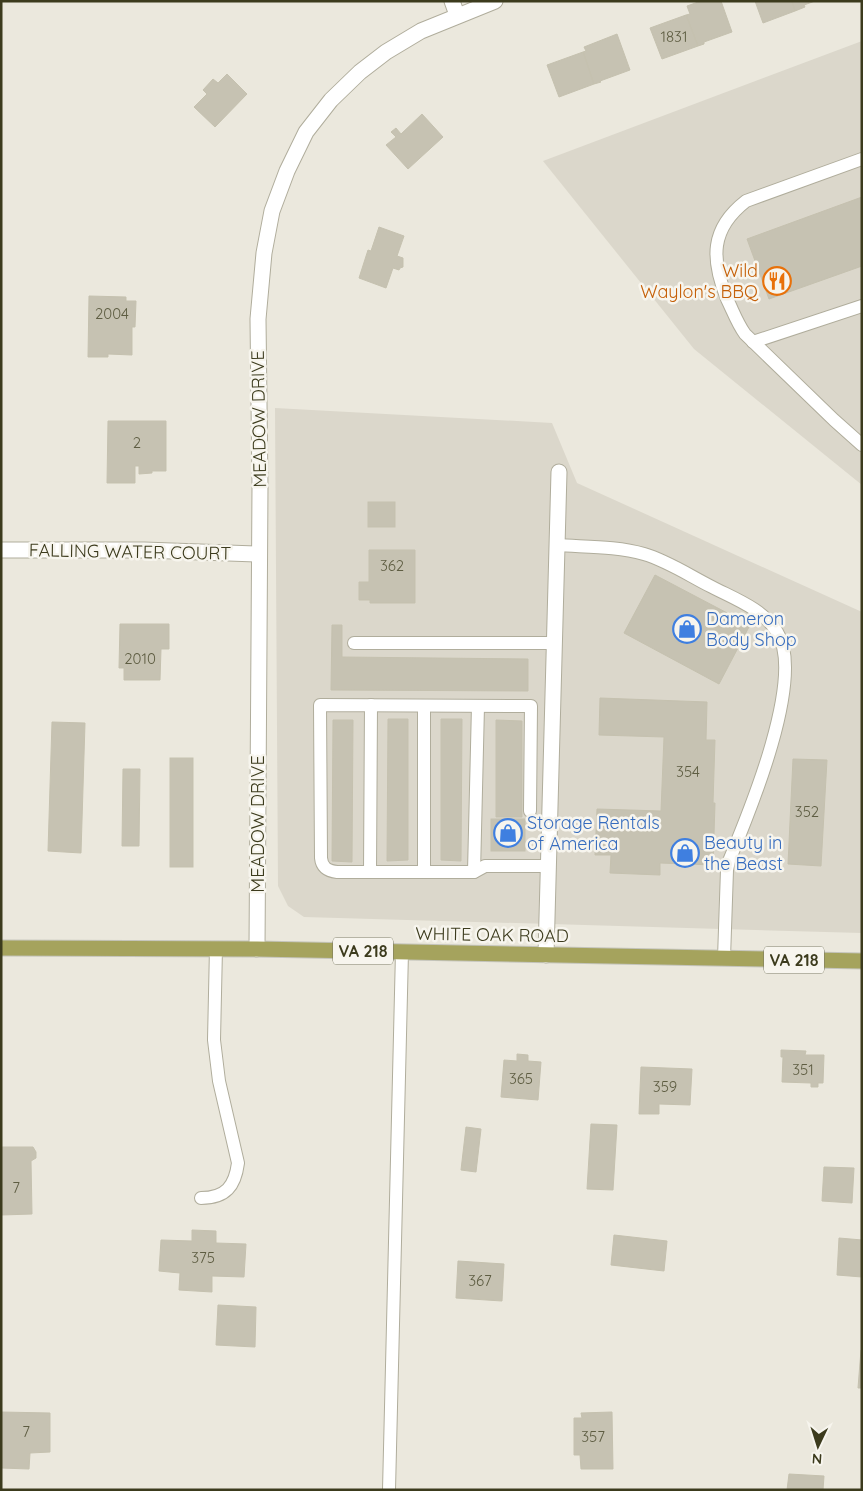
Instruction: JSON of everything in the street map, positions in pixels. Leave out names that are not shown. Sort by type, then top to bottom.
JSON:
[{"type":"main road","name":"WHITE OAK ROAD","points":[[1,948],[258,948],[862,962]]},
{"type":"main road","points":[[843,961],[862,957]]},
{"type":"street","name":"MEADOW DRIVE","points":[[258,948],[260,487],[258,319],[264,253],[272,211],[287,170],[306,132],[331,100],[360,72],[386,52],[455,8],[495,1]]},
{"type":"street","points":[[546,955],[559,472]]},
{"type":"street","name":"FALLING WATER COURT","points":[[1,550],[144,550],[259,554]]},
{"type":"lane","points":[[862,159],[746,201],[734,210],[724,222],[717,244],[718,270],[723,289],[738,325],[753,342],[862,445]]},
{"type":"lane","points":[[753,342],[862,306]]},
{"type":"lane","points":[[557,545],[621,550],[644,554],[753,608],[778,632],[785,663],[785,682],[780,714],[754,798],[729,861],[724,958]]},
{"type":"lane","points":[[354,643],[555,643]]},
{"type":"lane","points":[[530,811],[531,706],[320,705],[322,864],[326,869],[331,871],[370,872],[474,872],[486,866],[549,866]]},
{"type":"lane","points":[[370,872],[371,705]]},
{"type":"lane","points":[[424,706],[424,872]]},
{"type":"lane","points":[[474,872],[478,706]]},
{"type":"lane","points":[[201,1198],[219,1196],[230,1188],[236,1176],[238,1163],[219,1081],[214,1040],[216,948]]},
{"type":"lane","points":[[390,1490],[402,952]]},
{"type":"shaded area","points":[[862,41],[862,485],[694,349],[543,161]]},
{"type":"shaded area","points":[[275,408],[552,423],[577,483],[862,612],[862,933],[304,917],[288,906],[278,886]]},
{"type":"building","points":[[701,1],[721,1],[732,32],[698,46],[686,15],[690,14],[687,6]]},
{"type":"building","points":[[755,1],[792,1],[795,11],[763,23]]},
{"type":"building","points":[[792,1],[815,1],[795,11]]},
{"type":"building","points":[[686,15],[698,46],[662,59],[650,28]]},
{"type":"building","points":[[617,34],[630,70],[594,84],[583,52],[586,51],[584,47]]},
{"type":"building","points":[[583,52],[594,84],[559,97],[547,65]]},
{"type":"building","points":[[227,74],[247,94],[215,127],[194,107],[207,94],[203,90],[213,79],[218,83]]},
{"type":"building","points":[[422,114],[443,137],[408,169],[386,145],[396,137],[391,132],[396,128],[401,134]]},
{"type":"building","points":[[862,197],[862,266],[769,299],[747,239]]},
{"type":"building","points":[[379,227],[404,236],[397,256],[403,258],[403,267],[399,270],[393,268],[386,288],[359,278],[368,250],[371,251]]},
{"type":"building","points":[[89,296],[126,297],[126,301],[136,301],[135,327],[132,327],[132,355],[108,354],[108,357],[88,357]]},
{"type":"building","points":[[108,421],[166,421],[166,471],[152,471],[152,473],[139,474],[139,466],[135,466],[135,483],[107,483]]},
{"type":"building","points":[[368,502],[395,502],[395,527],[368,527]]},
{"type":"building","points":[[369,550],[415,550],[415,603],[370,603],[370,600],[359,600],[359,582],[369,582]]},
{"type":"building","name":"Dameron Body Shop","points":[[655,575],[750,625],[719,684],[624,633]]},
{"type":"building","points":[[120,624],[169,624],[169,649],[161,649],[160,680],[124,680],[124,668],[119,668]]},
{"type":"building","points":[[332,625],[342,625],[342,657],[528,659],[528,691],[331,690]]},
{"type":"building","points":[[600,698],[707,702],[706,740],[715,740],[713,865],[660,863],[660,875],[610,873],[611,855],[595,855],[597,809],[661,811],[664,737],[599,735]]},
{"type":"building","points":[[388,719],[408,719],[408,860],[387,861]]},
{"type":"building","points":[[441,719],[462,719],[461,861],[441,860]]},
{"type":"building","points":[[333,720],[353,720],[352,862],[332,861]]},
{"type":"building","points":[[496,720],[522,721],[522,817],[496,817]]},
{"type":"building","points":[[52,722],[85,723],[81,853],[48,851]]},
{"type":"building","points":[[170,758],[193,758],[193,867],[170,867]]},
{"type":"building","points":[[793,759],[827,760],[821,866],[788,864]]},
{"type":"building","points":[[123,769],[140,769],[139,846],[122,846]]},
{"type":"building","name":"Storage Rentals of America","points":[[491,819],[525,819],[525,851],[491,851]]},
{"type":"building","points":[[781,1050],[806,1051],[805,1055],[824,1055],[823,1083],[818,1083],[818,1087],[811,1087],[811,1083],[782,1082],[783,1057],[781,1057]]},
{"type":"building","points":[[517,1054],[528,1055],[528,1061],[541,1062],[538,1100],[501,1097],[504,1060],[517,1061]]},
{"type":"building","points":[[641,1067],[692,1069],[690,1105],[659,1104],[659,1114],[639,1114]]},
{"type":"building","points":[[591,1124],[617,1125],[613,1190],[587,1189]]},
{"type":"building","points":[[466,1127],[481,1129],[476,1172],[461,1170]]},
{"type":"building","points":[[1,1147],[33,1147],[36,1152],[36,1158],[31,1161],[32,1214],[1,1215]]},
{"type":"building","points":[[824,1167],[854,1168],[852,1203],[822,1201]]},
{"type":"building","points":[[192,1230],[216,1231],[216,1243],[246,1244],[244,1277],[212,1276],[212,1292],[179,1290],[180,1273],[159,1271],[161,1240],[192,1241]]},
{"type":"building","points":[[614,1235],[667,1241],[664,1271],[611,1265]]},
{"type":"building","points":[[839,1238],[862,1240],[862,1277],[837,1275]]},
{"type":"building","points":[[458,1261],[504,1264],[502,1301],[456,1298]]},
{"type":"building","points":[[218,1305],[256,1307],[255,1347],[216,1345]]},
{"type":"building","points":[[861,1350],[862,1388],[858,1388]]},
{"type":"building","points":[[1,1412],[50,1413],[50,1452],[30,1453],[29,1469],[1,1468]]},
{"type":"building","points":[[612,1412],[613,1469],[581,1469],[580,1455],[574,1455],[574,1418],[582,1418],[581,1413]]},
{"type":"building","points":[[789,1474],[824,1476],[823,1490],[787,1490]]},
{"type":"place","name":"Wild Waylon's BBQ","points":[[777,281]]},
{"type":"place","name":"Dameron Body Shop","points":[[687,629]]},
{"type":"place","name":"Storage Rentals of America","points":[[508,833]]},
{"type":"place","name":"Beauty in the Beast","points":[[685,853]]}]
